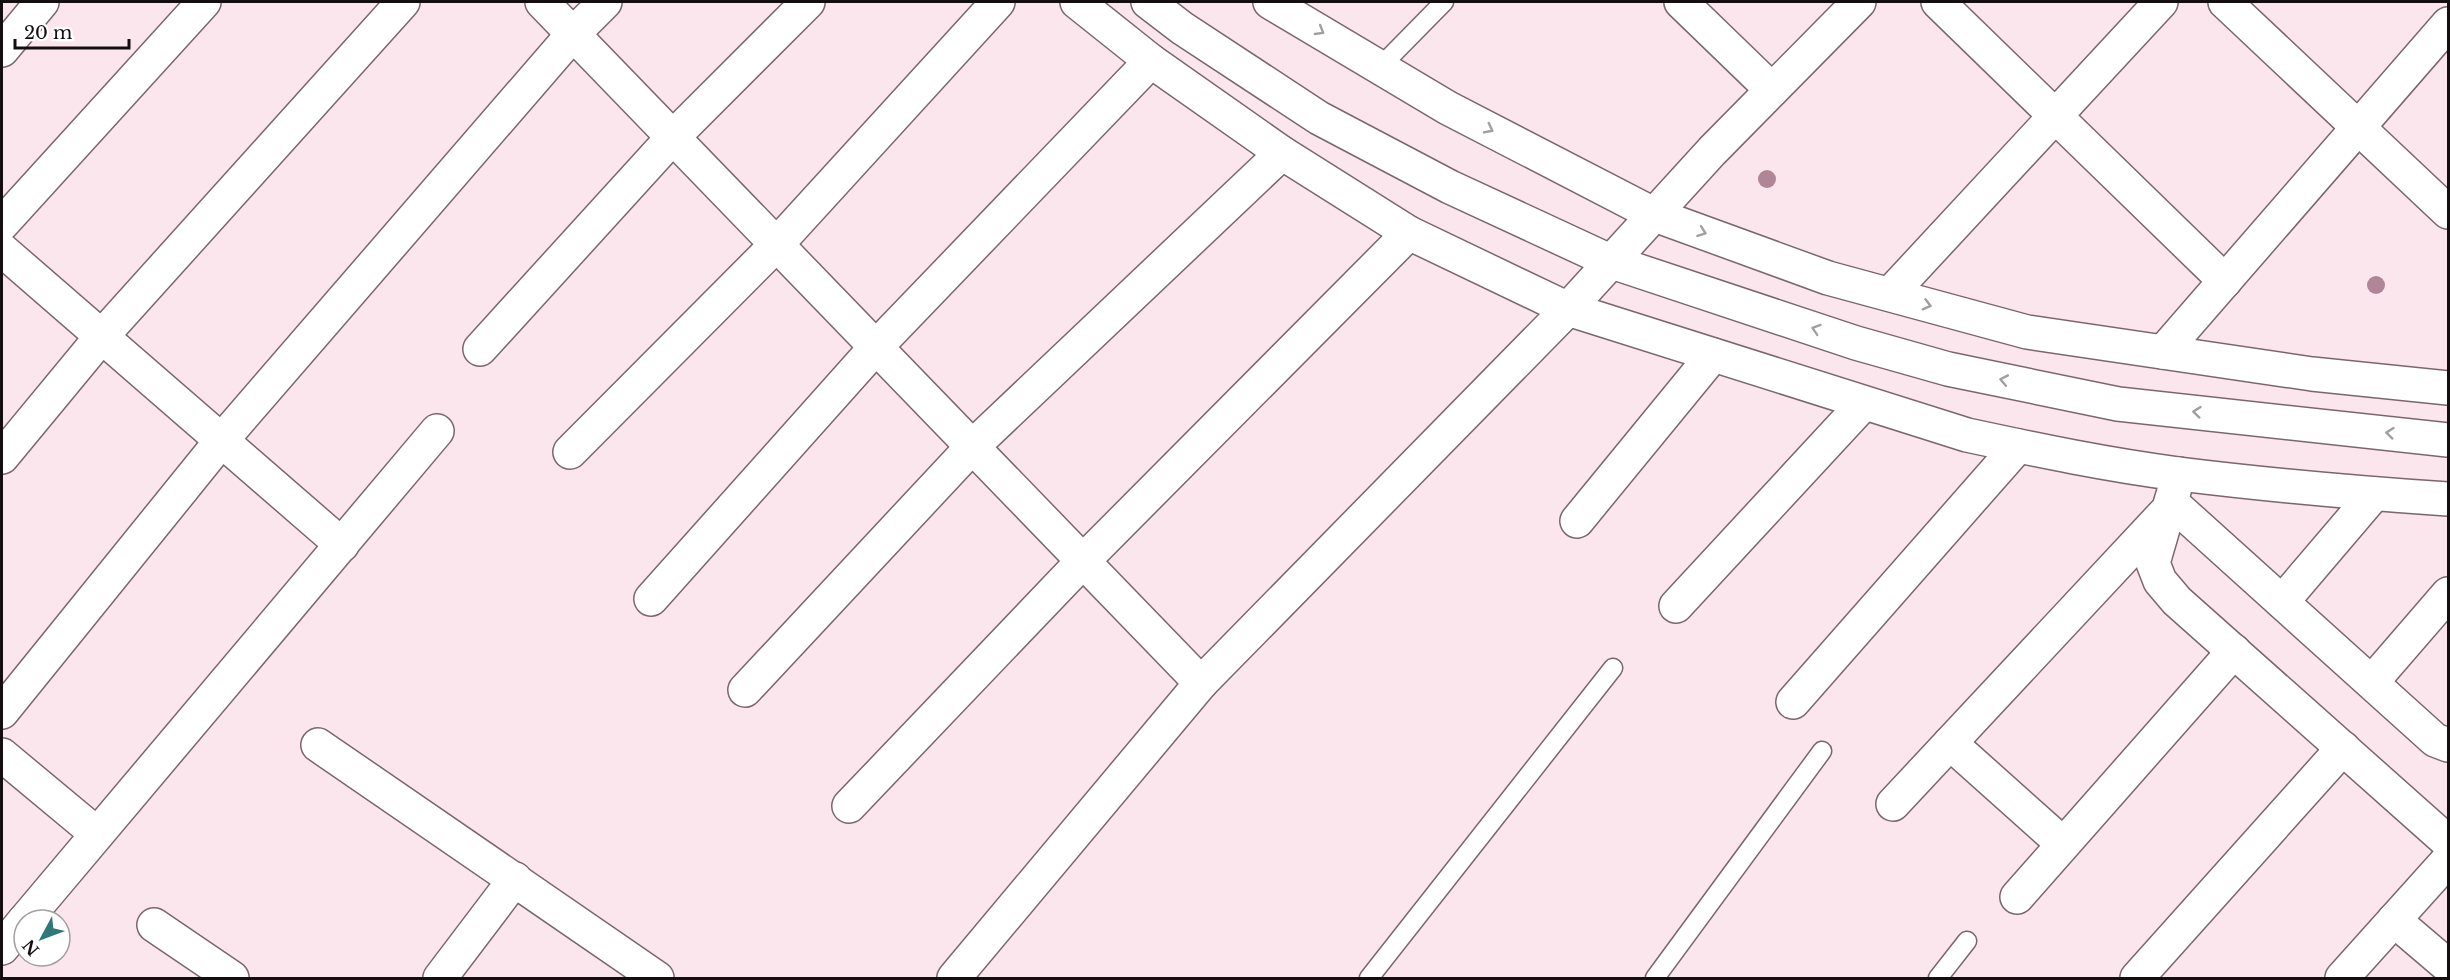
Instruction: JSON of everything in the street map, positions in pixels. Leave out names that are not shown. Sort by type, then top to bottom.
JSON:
[{"type":"street","points":[[2,50],[42,2]]},
{"type":"street","points":[[2,224],[204,2]]},
{"type":"street","points":[[2,457],[102,336],[403,2]]},
{"type":"street","points":[[542,2],[1201,683]]},
{"type":"street","points":[[2,712],[221,441],[573,34],[605,2]]},
{"type":"street","points":[[480,349],[673,137],[808,2]]},
{"type":"street","points":[[570,452],[777,244],[998,2]]},
{"type":"street","points":[[1077,2],[1151,61],[1282,153],[1409,233],[1568,309],[1967,435],[2018,446],[2173,495],[2374,494],[2448,499]]},
{"type":"street","points":[[1148,2],[1182,28],[1319,118],[1450,187],[1612,262],[1856,342],[1948,369],[2118,404],[2448,440]]},
{"type":"street","points":[[1270,2],[1448,108],[1655,215],[1828,278],[2027,332],[2312,374],[2448,388]]},
{"type":"street","points":[[1681,2],[1772,90]]},
{"type":"street","points":[[954,978],[1201,683],[1568,309],[1772,90],[1859,2]]},
{"type":"street","points":[[1938,2],[2225,281]]},
{"type":"street","points":[[1890,294],[2161,2]]},
{"type":"street","points":[[2225,2],[2358,127],[2446,204]]},
{"type":"street","points":[[2163,352],[2448,24]]},
{"type":"street","points":[[651,599],[876,347],[1151,61]]},
{"type":"street","points":[[745,690],[972,447],[1282,153]]},
{"type":"street","points":[[849,806],[1083,561],[1409,233]]},
{"type":"street","points":[[2,250],[342,545]]},
{"type":"street","points":[[1577,521],[1713,355]]},
{"type":"street","points":[[1676,606],[1864,403]]},
{"type":"street","points":[[35,908],[437,431]]},
{"type":"street","points":[[1793,702],[2018,446]]},
{"type":"street","points":[[2282,602],[2374,494]]},
{"type":"street","points":[[2173,495],[2282,602],[2435,740],[2448,745]]},
{"type":"street","points":[[2173,495],[2153,563],[2160,581],[2176,601],[2448,842]]},
{"type":"street","points":[[1893,804],[2173,495]]},
{"type":"street","points":[[2372,682],[2448,594]]},
{"type":"street","points":[[2017,897],[2234,651]]},
{"type":"street","points":[[1950,743],[2063,844]]},
{"type":"street","points":[[318,744],[657,978]]},
{"type":"street","points":[[2137,978],[2343,748]]},
{"type":"street","points":[[2,755],[97,834]]},
{"type":"street","points":[[2342,978],[2448,860]]},
{"type":"street","points":[[440,978],[515,879]]},
{"type":"street","points":[[2394,920],[2448,966]]},
{"type":"street","points":[[154,925],[232,978]]},
{"type":"street","points":[[2,948],[12,936]]},
{"type":"lane","points":[[1380,67],[1444,2]]},
{"type":"lane","points":[[1370,978],[1614,668]]},
{"type":"lane","points":[[1655,978],[1822,751]]},
{"type":"lane","points":[[1938,978],[1966,941]]}]
